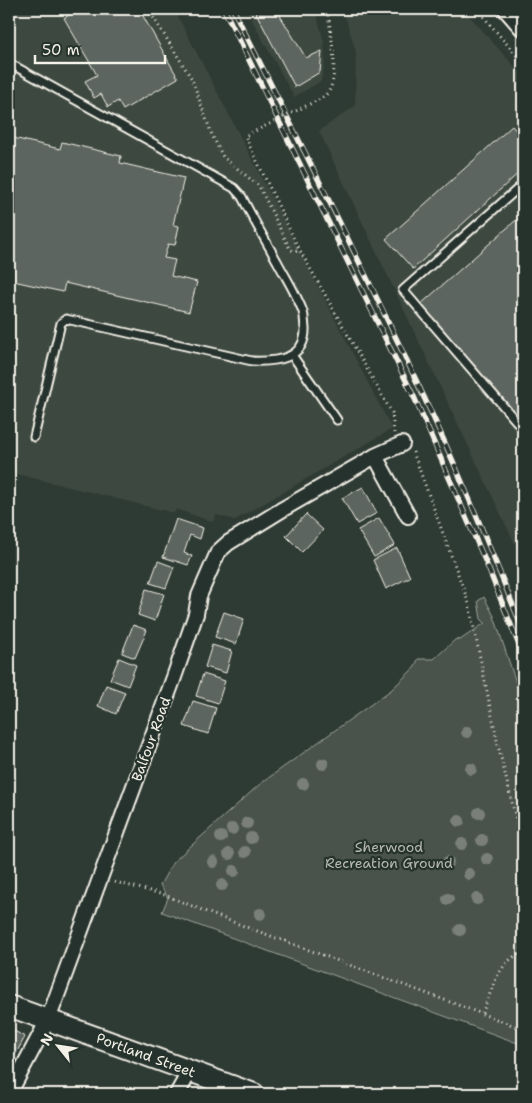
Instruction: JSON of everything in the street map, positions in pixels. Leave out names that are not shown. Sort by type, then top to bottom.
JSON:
[{"type":"street","points":[[509,9],[523,25]]},
{"type":"street","name":"Balfour Road","points":[[9,1094],[48,1020],[179,663],[196,614],[199,596],[218,552],[228,543],[375,456],[405,444]]},
{"type":"street","points":[[375,456],[408,516]]},
{"type":"street","name":"Portland Street","points":[[9,1006],[254,1094]]},
{"type":"street","points":[[177,1094],[190,1071]]},
{"type":"lane","points":[[9,63],[234,188],[238,192],[302,311],[305,336],[297,351],[292,355],[274,361],[252,362],[66,319],[61,323],[34,437]]},
{"type":"lane","points":[[523,184],[403,290],[523,429]]},
{"type":"lane","points":[[292,355],[337,420]]},
{"type":"path","points":[[148,9],[192,79],[212,135],[223,157],[259,186],[290,249],[295,252],[299,248]]},
{"type":"path","points":[[327,9],[334,72],[330,89],[318,100],[245,136],[299,248],[392,413],[394,432],[405,444],[469,604],[498,745],[523,848]]},
{"type":"path","points":[[477,9],[523,63]]},
{"type":"path","points":[[100,879],[165,895],[214,915],[523,1029]]},
{"type":"path","points":[[482,1013],[499,971],[512,958],[523,952]]},
{"type":"shaded area","points":[[9,9],[174,9],[392,429],[235,520],[216,515],[213,522],[176,509],[174,513],[9,472]]},
{"type":"shaded area","points":[[246,9],[315,9],[324,42],[325,63],[321,81],[294,97]]},
{"type":"shaded area","points":[[343,9],[463,9],[523,76],[523,561],[319,131],[355,106],[356,52]]},
{"type":"green space","name":"Sherwood Recreation Ground","points":[[484,597],[494,616],[523,704],[523,1045],[162,912],[168,898],[160,885],[173,862],[260,784],[391,690],[415,667],[418,659],[434,659],[456,639],[460,640],[485,623],[481,619],[478,601]]},
{"type":"building","points":[[80,9],[139,9],[178,78],[123,110],[118,101],[108,107],[101,94],[94,98],[85,81],[97,75],[64,18]]},
{"type":"building","points":[[254,9],[276,9],[306,58],[322,51],[320,72],[295,87]]},
{"type":"building","points":[[512,126],[523,138],[523,169],[413,269],[386,239]]},
{"type":"building","points":[[9,137],[60,149],[62,142],[121,156],[120,163],[184,178],[173,225],[179,226],[175,245],[168,244],[164,258],[175,260],[171,276],[197,282],[189,312],[65,283],[63,292],[9,280]]},
{"type":"building","points":[[523,214],[523,421],[420,305]]},
{"type":"building","points":[[363,487],[377,513],[357,524],[342,498]]},
{"type":"building","points":[[306,514],[323,530],[302,552],[286,536]]},
{"type":"building","points":[[379,518],[395,545],[374,557],[358,530]]},
{"type":"building","points":[[176,519],[203,528],[200,539],[190,535],[184,553],[192,556],[188,565],[163,557]]},
{"type":"building","points":[[397,548],[410,577],[386,589],[373,560]]},
{"type":"building","points":[[158,561],[174,567],[166,588],[150,583]]},
{"type":"building","points":[[146,589],[164,594],[155,621],[138,615]]},
{"type":"building","points":[[224,612],[244,619],[236,644],[215,637]]},
{"type":"building","points":[[133,625],[147,630],[135,658],[122,653]]},
{"type":"building","points":[[212,645],[232,651],[226,673],[205,667]]},
{"type":"building","points":[[119,658],[136,665],[128,686],[110,679]]},
{"type":"building","points":[[203,674],[225,681],[218,703],[196,696]]},
{"type":"building","points":[[106,685],[125,692],[116,714],[98,706]]},
{"type":"building","points":[[193,701],[216,708],[208,734],[184,726]]},
{"type":"building","points":[[9,1028],[25,1037],[15,1055],[9,1051]]},
{"type":"railway","points":[[224,9],[415,399],[487,565],[523,655]]},
{"type":"railway","points":[[233,9],[353,249],[436,422],[523,630]]}]
